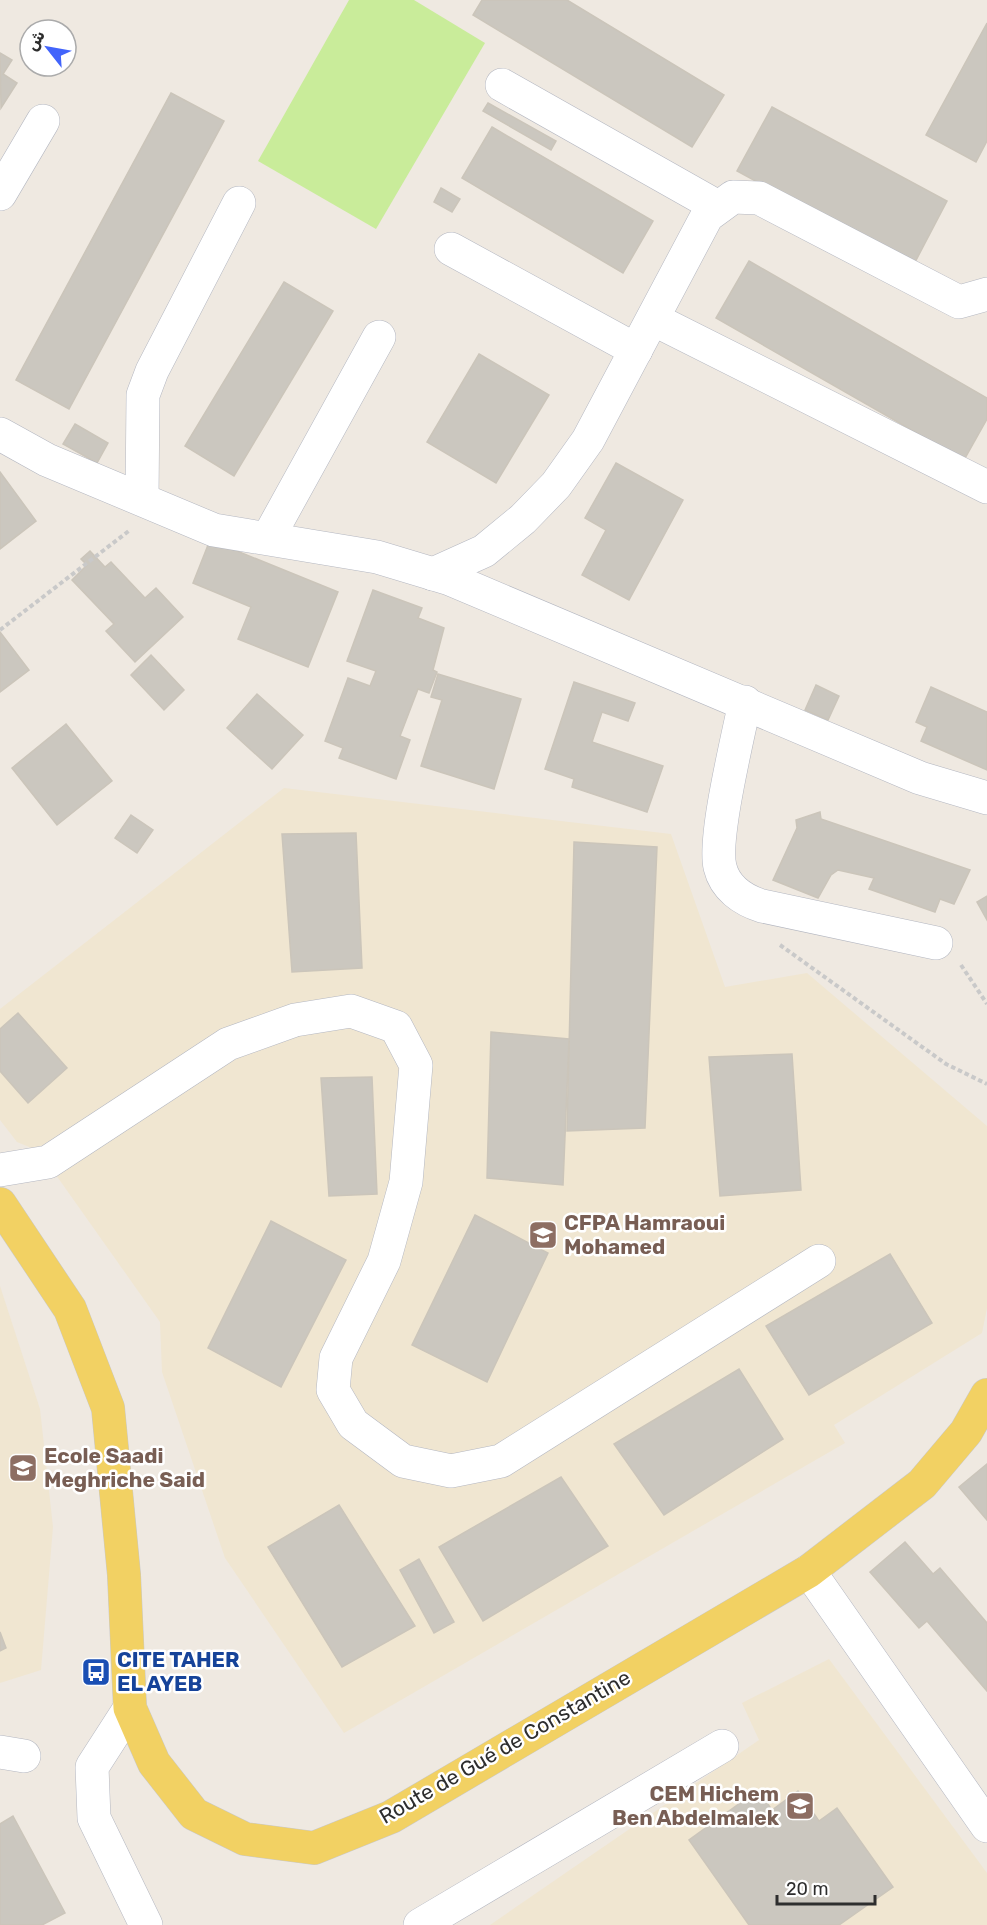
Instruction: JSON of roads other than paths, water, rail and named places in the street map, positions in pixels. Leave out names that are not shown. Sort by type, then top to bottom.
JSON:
[{"type":"main road","name":"Route de Gué de Constantine","points":[[0,1204],[70,1309],[108,1408],[124,1575],[130,1708],[154,1762],[194,1814],[245,1839],[314,1848],[390,1817],[809,1570],[922,1484],[966,1432],[987,1395]]},
{"type":"street","points":[[502,86],[718,207]]},
{"type":"street","points":[[0,194],[43,120]]},
{"type":"street","points":[[433,574],[484,551],[523,519],[556,485],[588,440],[707,216],[733,197],[759,198],[959,302],[987,294]]},
{"type":"street","points":[[151,503],[144,395],[152,371],[238,203]]},
{"type":"street","points":[[451,249],[636,350]]},
{"type":"street","points":[[652,319],[987,487]]},
{"type":"street","points":[[268,538],[380,337]]},
{"type":"street","points":[[0,434],[47,460],[214,530],[377,557],[433,574],[745,702],[920,778],[987,798]]},
{"type":"street","points":[[745,702],[718,854],[720,869],[727,882],[748,902],[936,943]]},
{"type":"street","points":[[0,1170],[48,1162],[228,1044],[295,1020],[351,1011],[396,1027],[416,1065],[406,1182],[384,1261],[336,1358],[333,1390],[353,1424],[403,1461],[452,1471],[501,1461],[819,1261]]},
{"type":"street","points":[[809,1570],[987,1826]]},
{"type":"street","points":[[130,1708],[93,1767],[94,1818],[146,1925]]},
{"type":"street","points":[[420,1925],[722,1746]]},
{"type":"place","name":"CFPA Hamraoui Mohamed","points":[[543,1235]]},
{"type":"place","name":"Ecole Saadi Meghriche Said","points":[[23,1468]]},
{"type":"place","name":"CITE TAHER EL AYEB","points":[[96,1672]]},
{"type":"place","name":"CEM Hichem Ben Abdelmalek","points":[[800,1806]]}]
